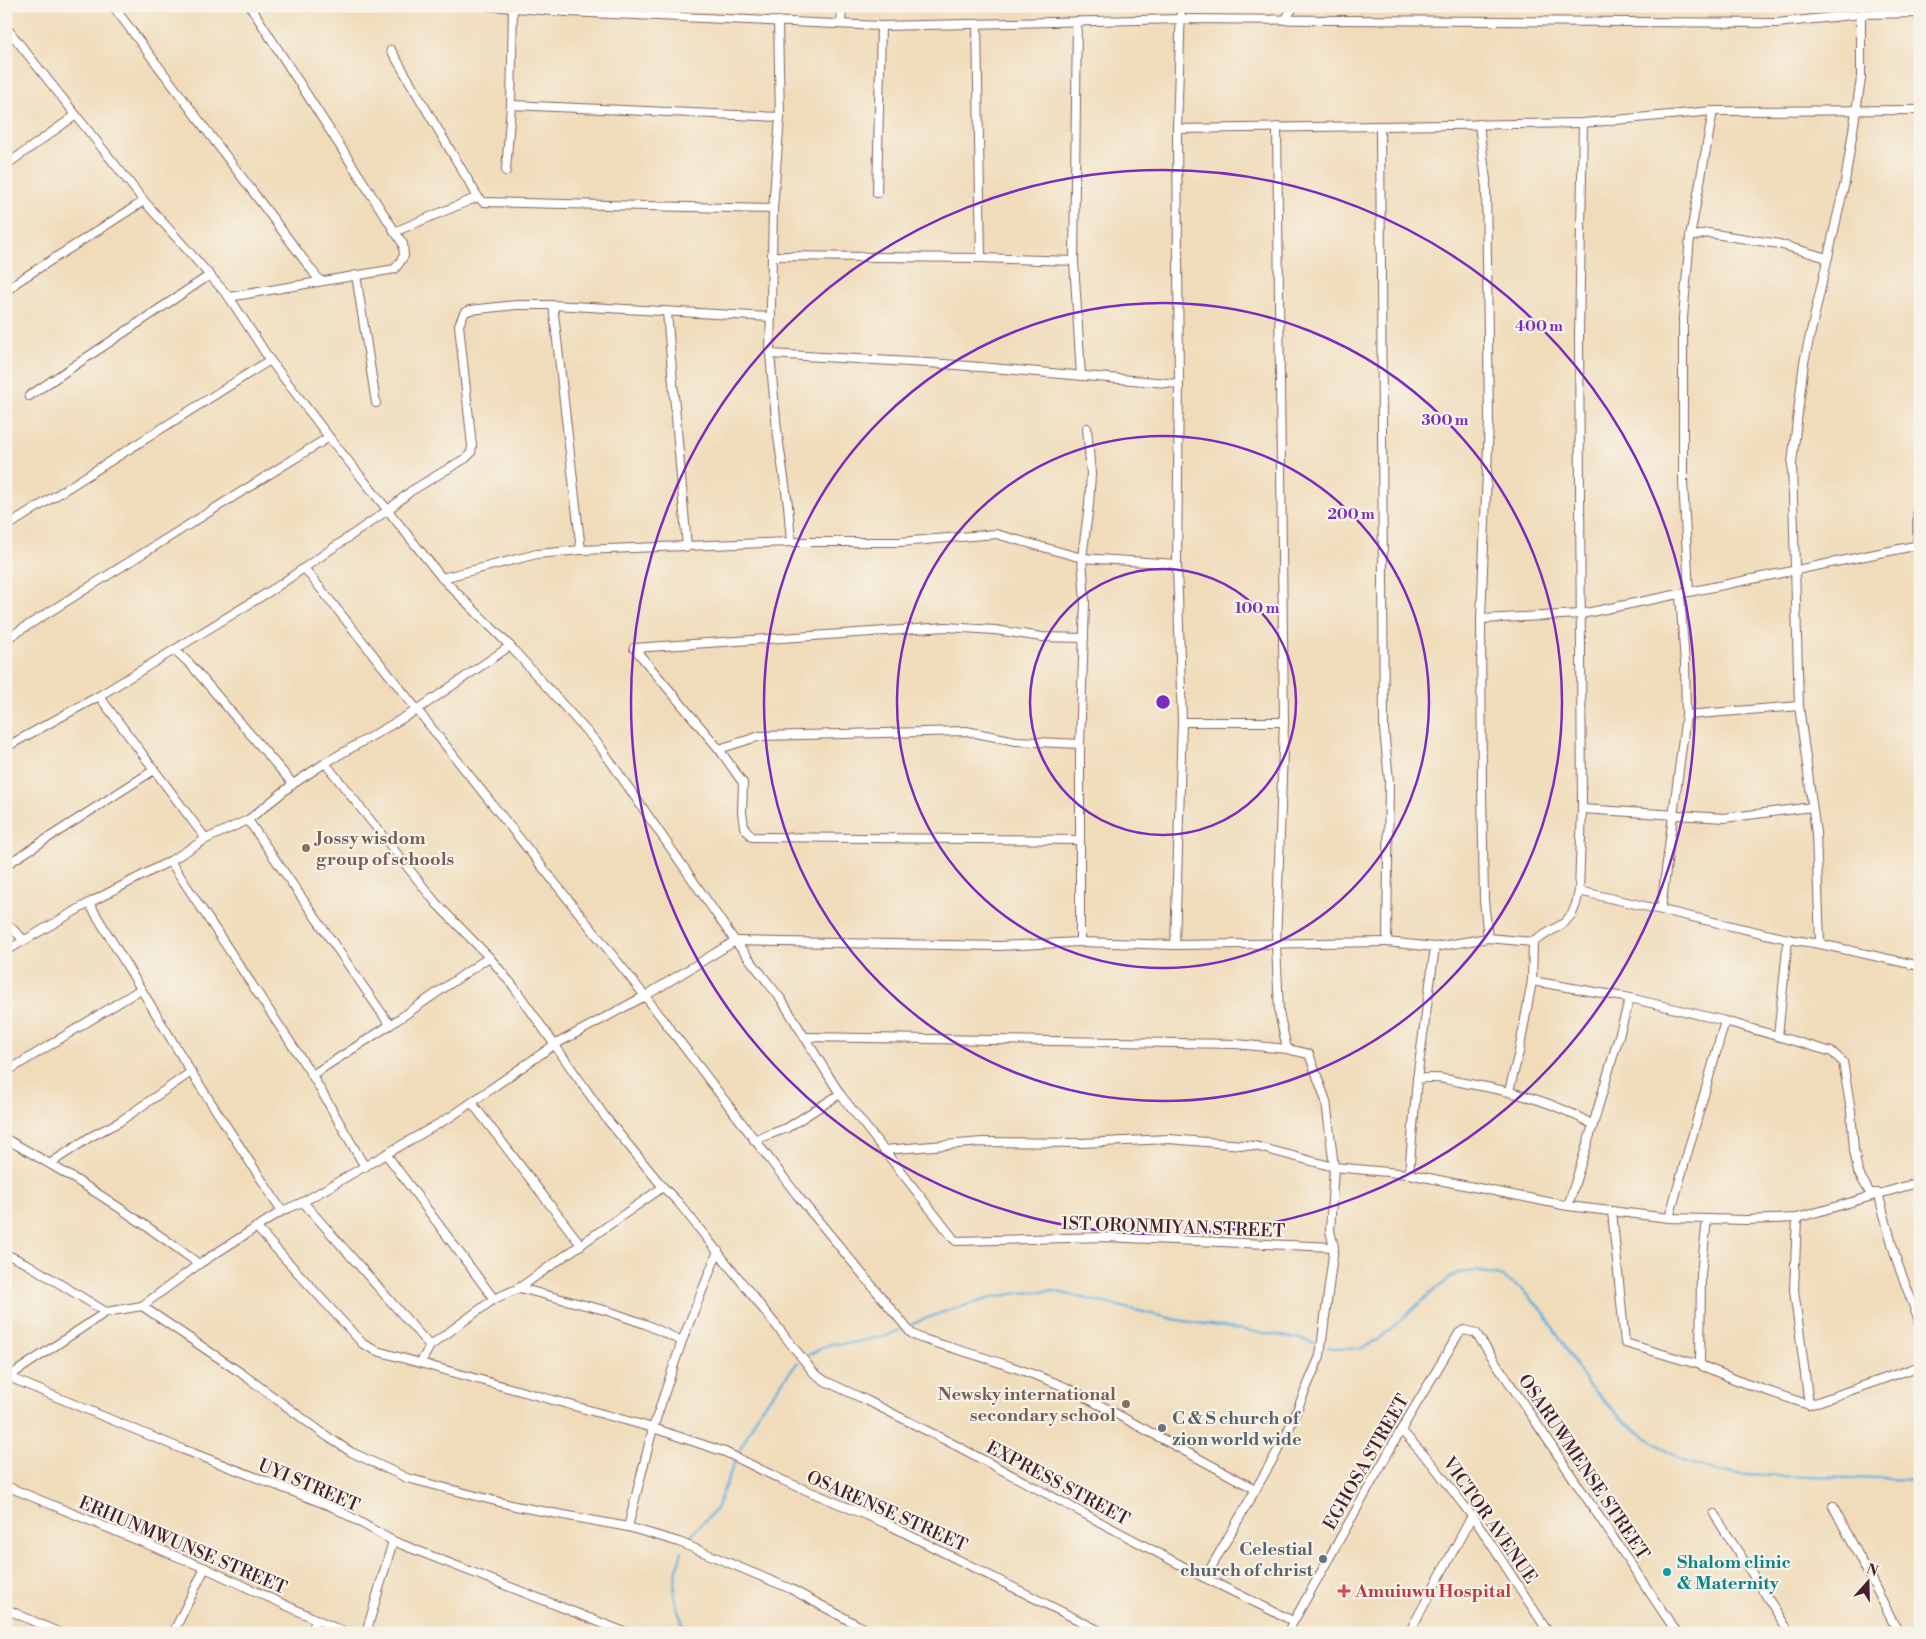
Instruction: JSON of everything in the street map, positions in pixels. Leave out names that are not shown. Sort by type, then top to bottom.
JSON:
[{"type":"main road","points":[[1920,462],[1920,550]]},
{"type":"street","points":[[113,6],[320,281]]},
{"type":"street","points":[[229,297],[396,269],[404,256],[403,244],[250,6]]},
{"type":"street","points":[[488,6],[881,26],[1181,19],[1778,24],[1860,14],[1920,13]]},
{"type":"street","points":[[841,24],[842,6]]},
{"type":"street","points":[[1176,945],[1182,722],[1178,564],[1177,129],[1181,6]]},
{"type":"street","points":[[1285,20],[1294,6]]},
{"type":"street","points":[[506,172],[511,105],[513,8]]},
{"type":"street","points":[[1820,944],[1816,833],[1799,706],[1792,463],[1804,362],[1845,182],[1861,79],[1860,14]]},
{"type":"street","points":[[1077,21],[1074,261],[1081,376]]},
{"type":"street","points":[[778,22],[780,116],[773,209],[770,354],[791,542]]},
{"type":"street","points":[[977,24],[980,258]]},
{"type":"street","points":[[6,26],[144,201],[229,297],[270,360],[442,578],[510,646],[599,745],[735,941],[781,999],[840,1094],[884,1150],[982,1142],[1081,1143],[1170,1139],[1255,1146],[1334,1166],[1408,1174],[1568,1206],[1669,1218],[1797,1218],[1920,1182]]},
{"type":"street","points":[[877,193],[881,26]]},
{"type":"street","points":[[6,43],[15,37]]},
{"type":"street","points":[[391,50],[478,198],[483,202],[773,209]]},
{"type":"street","points":[[511,105],[780,116]]},
{"type":"street","points":[[1177,129],[1584,123],[1712,111],[1920,110]]},
{"type":"street","points":[[1689,592],[1682,481],[1683,318],[1690,237],[1712,111]]},
{"type":"street","points":[[6,165],[76,115]]},
{"type":"street","points":[[7,1378],[106,1312],[142,1306],[199,1264],[256,1227],[365,1167],[472,1103],[554,1045],[644,996],[735,941],[998,946],[1080,942],[1176,945],[1387,942],[1435,947],[1488,938],[1533,942],[1564,923],[1572,914],[1579,891],[1582,809],[1579,334],[1584,123]]},
{"type":"street","points":[[1479,124],[1486,180],[1489,421],[1481,619],[1484,900],[1488,938]]},
{"type":"street","points":[[1380,126],[1384,729],[1389,781],[1387,942]]},
{"type":"street","points":[[1277,127],[1284,722],[1276,944],[1279,1012],[1287,1049]]},
{"type":"street","points":[[394,232],[478,198]]},
{"type":"street","points":[[6,292],[17,282],[144,201]]},
{"type":"street","points":[[1690,237],[1708,233],[1778,244],[1827,258]]},
{"type":"street","points":[[772,256],[1074,261]]},
{"type":"street","points":[[356,275],[376,403]]},
{"type":"street","points":[[29,396],[210,276]]},
{"type":"street","points":[[6,747],[99,696],[305,569],[388,510],[411,491],[466,458],[471,453],[472,446],[459,325],[464,312],[516,305],[554,305],[771,317]]},
{"type":"street","points":[[554,305],[581,550]]},
{"type":"street","points":[[668,312],[687,546]]},
{"type":"street","points":[[770,354],[944,364],[1179,384]]},
{"type":"street","points":[[6,527],[270,360]]},
{"type":"street","points":[[1080,942],[1080,744],[1084,638],[1082,558],[1091,486],[1091,466],[1086,428]]},
{"type":"street","points":[[6,638],[329,437]]},
{"type":"street","points":[[442,578],[537,554],[581,550],[791,542],[900,542],[996,534],[1082,558],[1178,564]]},
{"type":"street","points":[[1481,619],[1581,614],[1919,545]]},
{"type":"street","points":[[305,569],[644,996],[797,1195],[911,1333],[920,1338],[1011,1365],[1055,1382],[1255,1489]]},
{"type":"street","points":[[1661,909],[1686,715],[1685,663],[1680,595]]},
{"type":"street","points":[[1079,840],[752,837],[744,826],[742,812],[743,783],[720,749],[634,648],[946,627],[994,630],[1042,637],[1084,638]]},
{"type":"street","points":[[6,951],[90,902],[170,861],[206,839],[248,820],[294,784],[325,763],[418,710],[510,646]]},
{"type":"street","points":[[175,650],[191,665],[294,784]]},
{"type":"street","points":[[99,696],[206,839]]},
{"type":"street","points":[[1686,715],[1799,706]]},
{"type":"street","points":[[1182,722],[1284,722]]},
{"type":"street","points":[[720,749],[760,736],[966,731],[1016,741],[1080,744]]},
{"type":"street","name":"EXPRESS STREET","points":[[325,763],[436,903],[489,957],[514,988],[606,1118],[718,1251],[809,1367],[825,1382],[866,1400],[957,1446],[1205,1578],[1293,1621]]},
{"type":"street","points":[[6,865],[154,770]]},
{"type":"street","points":[[1582,809],[1724,818],[1812,807]]},
{"type":"street","points":[[248,820],[390,1025]]},
{"type":"street","points":[[170,861],[312,1075],[365,1167]]},
{"type":"street","points":[[1579,891],[1788,939],[1820,944],[1920,966]]},
{"type":"street","points":[[90,902],[191,1072],[282,1211]]},
{"type":"street","points":[[6,923],[24,940]]},
{"type":"street","points":[[1778,1036],[1788,939]]},
{"type":"street","points":[[1509,1091],[1519,1052],[1532,981],[1533,942]]},
{"type":"street","points":[[1408,1174],[1417,1079],[1435,947]]},
{"type":"street","points":[[312,1075],[390,1025],[489,957]]},
{"type":"street","points":[[1532,981],[1630,998],[1725,1021],[1832,1052],[1843,1062],[1858,1172],[1870,1193],[1878,1193]]},
{"type":"street","points":[[6,1072],[142,989]]},
{"type":"street","points":[[1568,1206],[1630,998]]},
{"type":"street","points":[[1669,1218],[1725,1021]]},
{"type":"street","points":[[804,1037],[1236,1044],[1287,1049],[1309,1054],[1326,1101],[1334,1166],[1330,1231],[1334,1247],[1320,1356],[1285,1438],[1205,1578]]},
{"type":"street","points":[[51,1163],[90,1137],[119,1122],[191,1072]]},
{"type":"street","points":[[1417,1079],[1434,1076],[1509,1091],[1570,1111],[1593,1125]]},
{"type":"street","points":[[754,1140],[787,1128],[840,1094]]},
{"type":"street","points":[[472,1103],[581,1245]]},
{"type":"street","points":[[6,1139],[51,1163],[130,1214],[199,1264]]},
{"type":"street","name":"1ST ORONMIYAN STREET","points":[[884,1150],[956,1241],[1105,1237],[1334,1247]]},
{"type":"street","points":[[386,1154],[494,1299]]},
{"type":"street","points":[[421,1362],[430,1346],[494,1299],[518,1288],[663,1187]]},
{"type":"street","points":[[1878,1193],[1897,1262],[1920,1323]]},
{"type":"street","points":[[303,1202],[430,1346]]},
{"type":"street","points":[[1612,1211],[1624,1343],[1700,1366],[1809,1406],[1920,1366]]},
{"type":"street","points":[[1797,1218],[1794,1290],[1809,1406]]},
{"type":"street","points":[[1700,1366],[1701,1274],[1707,1219]]},
{"type":"street","name":"OSARENSE STREET","points":[[256,1227],[363,1344],[377,1351],[653,1428],[725,1452],[782,1480],[887,1524],[1104,1633]]},
{"type":"street","points":[[628,1528],[653,1428],[682,1342],[718,1251]]},
{"type":"street","points":[[6,1254],[29,1265],[106,1312]]},
{"type":"street","points":[[518,1288],[608,1311],[645,1324],[682,1342]]},
{"type":"street","points":[[142,1306],[241,1373],[328,1438],[351,1452],[407,1478],[515,1506],[628,1528],[679,1542],[791,1589],[872,1633]]},
{"type":"street","name":"OSARUWMENSE STREET","points":[[1459,1334],[1464,1330],[1476,1333],[1678,1633]]},
{"type":"street","name":"EGHOSA STREET","points":[[1287,1633],[1401,1430],[1459,1334]]},
{"type":"street","name":"UYI STREET","points":[[7,1378],[182,1450],[333,1507],[393,1541],[627,1633]]},
{"type":"street","name":"VICTOR AVENUE","points":[[1401,1430],[1434,1464],[1472,1516],[1549,1633]]},
{"type":"street","name":"ERHUNMWUNSE STREET","points":[[6,1486],[205,1568],[346,1633]]},
{"type":"street","points":[[1833,1506],[1899,1633]]},
{"type":"street","points":[[1714,1514],[1790,1633]]},
{"type":"street","points":[[1409,1633],[1472,1516]]},
{"type":"street","points":[[366,1633],[393,1541]]},
{"type":"street","points":[[174,1633],[205,1568]]},
{"type":"street","points":[[6,1609],[60,1633]]},
{"type":"street","points":[[309,1633],[318,1621]]},
{"type":"waterway","points":[[1328,1347],[1339,1349],[1362,1348],[1377,1341],[1431,1293],[1457,1273],[1478,1271],[1503,1277],[1522,1290],[1543,1311],[1588,1385],[1626,1423],[1680,1460],[1718,1472],[1777,1476],[1920,1480]]},
{"type":"waterway","points":[[912,1324],[946,1311],[995,1297],[1018,1293],[1053,1291],[1178,1320],[1296,1338],[1314,1343]]},
{"type":"waterway","points":[[808,1355],[830,1344],[852,1343],[886,1336],[899,1330]]},
{"type":"waterway","points":[[739,1451],[760,1410],[798,1362]]},
{"type":"waterway","points":[[688,1538],[716,1509],[735,1461]]},
{"type":"waterway","points":[[682,1551],[674,1589],[685,1633]]},
{"type":"place","name":"Jossy wisdom group of schools","points":[[306,848]]},
{"type":"place","name":"Newsky international secondary school","points":[[1126,1404]]},
{"type":"place","name":"C & S church of zion world wide","points":[[1162,1428]]},
{"type":"place","name":"Celestial church of christ","points":[[1323,1559]]},
{"type":"place","name":"Shalom clinic & Maternity","points":[[1667,1572]]},
{"type":"place","name":"Amuiuwu Hospital","points":[[1344,1591]]}]
